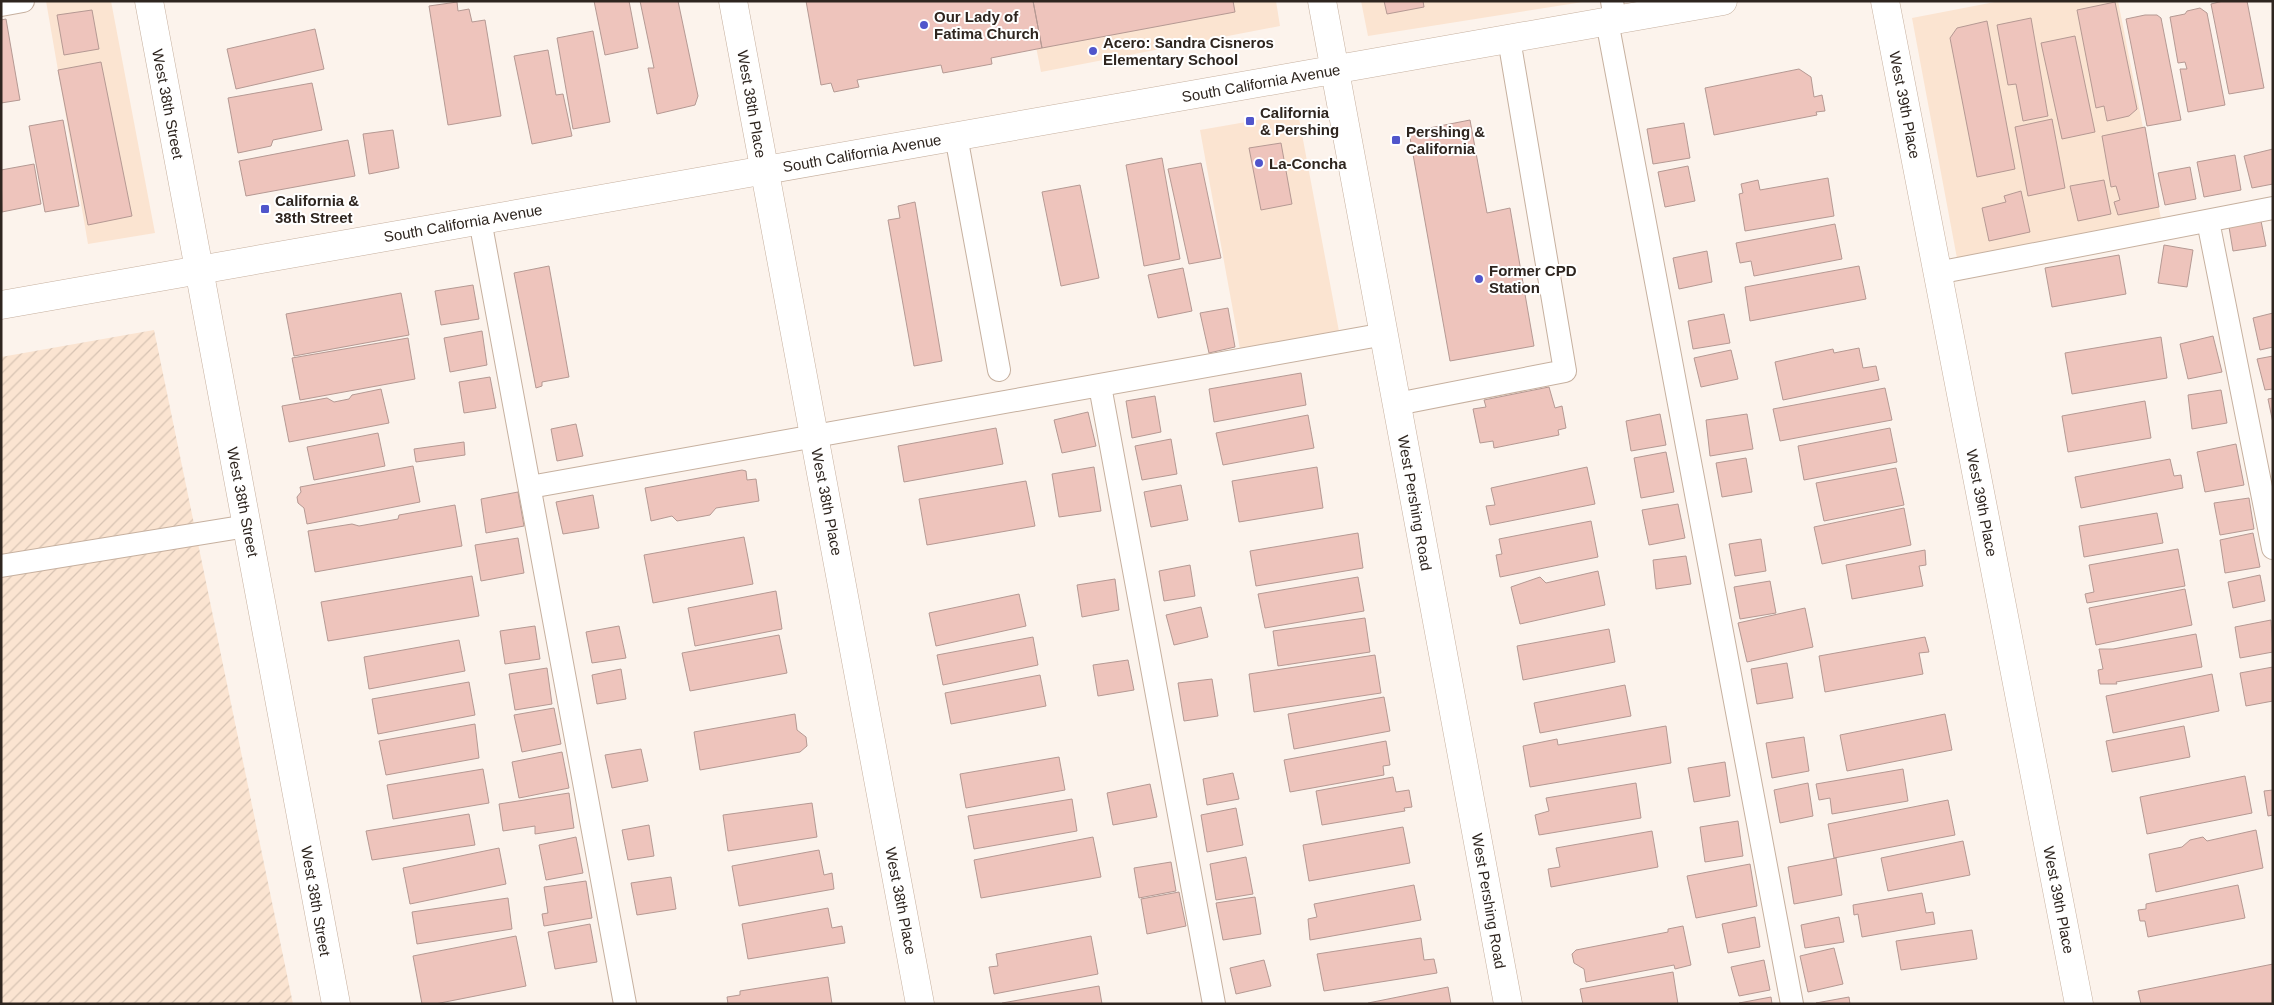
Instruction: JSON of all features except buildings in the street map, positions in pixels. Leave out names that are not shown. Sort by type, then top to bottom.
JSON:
[{"type":"street","name":"West 38th Street","points":[[149,1],[336,1004]]},
{"type":"street","name":"West 38th Place","points":[[733,1],[920,1004]]},
{"type":"street","name":"West Pershing Road","points":[[1322,1],[1508,1004]]},
{"type":"street","name":"South California Avenue","points":[[1,305],[1509,39],[1611,14],[1723,1]]},
{"type":"street","name":"West 39th Place","points":[[1885,1],[2079,1004]]},
{"type":"lane","points":[[1,5],[23,1]]},
{"type":"lane","points":[[1611,14],[1792,1004]]},
{"type":"lane","points":[[1397,404],[1565,371],[1509,39]]},
{"type":"lane","points":[[956,136],[999,370]]},
{"type":"lane","points":[[1937,273],[2273,208]]},
{"type":"lane","points":[[480,220],[625,1004]]},
{"type":"lane","points":[[2208,221],[2273,548]]},
{"type":"lane","points":[[530,487],[1384,334]]},
{"type":"lane","points":[[1100,386],[1214,1004]]},
{"type":"lane","points":[[1,566],[247,526]]},
{"type":"shaded area","points":[[46,1],[111,1],[155,233],[88,244]]},
{"type":"shaded area","name":"Acero: Sandra Cisneros Elementary School","points":[[1027,1],[1276,1],[1280,26],[1041,72]]},
{"type":"shaded area","points":[[1361,1],[1589,1],[1368,36]]},
{"type":"shaded area","points":[[2000,1],[2118,1],[2163,229],[1959,269],[1912,18]]},
{"type":"shaded area","points":[[1298,113],[1341,342],[1242,360],[1200,130]]},
{"type":"shaded area","points":[[154,330],[293,1004],[1,1004],[1,357]]},
{"type":"place","name":"Our Lady of Fatima Church","points":[[924,25]]},
{"type":"place","name":"Acero: Sandra Cisneros Elementary School","points":[[1093,51]]},
{"type":"place","name":"California & Pershing","points":[[1250,121]]},
{"type":"place","name":"Pershing & California","points":[[1396,140]]},
{"type":"place","name":"La-Concha","points":[[1259,163]]},
{"type":"place","name":"California & 38th Street","points":[[265,209]]},
{"type":"place","name":"Former CPD Station","points":[[1479,279]]}]
